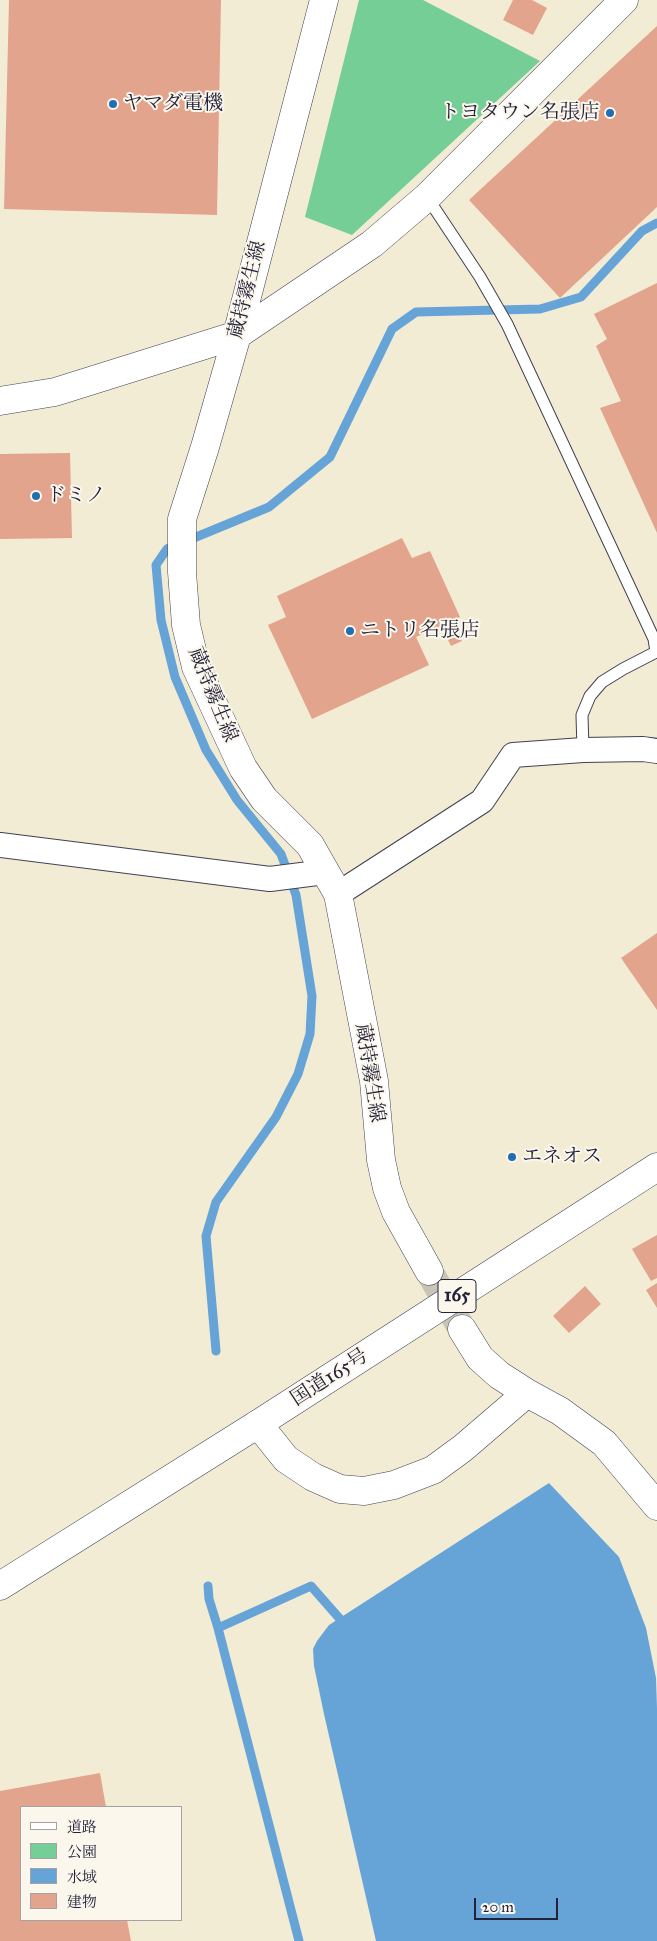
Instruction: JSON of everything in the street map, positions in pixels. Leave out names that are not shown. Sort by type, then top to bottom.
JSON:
[{"type":"main road","name":"蔵持霧生線","points":[[324,0],[238,334],[206,448],[182,519],[182,572],[186,625],[196,667],[243,768],[264,800],[310,845],[332,883],[374,1081],[381,1160],[387,1188],[396,1212],[429,1271]]},
{"type":"main road","points":[[0,401],[56,392],[238,334],[372,244],[427,197],[624,0]]},
{"type":"main road","name":"国道165号","points":[[0,1586],[258,1424],[657,1167]]},
{"type":"main road","points":[[462,1329],[480,1358],[499,1375],[560,1411],[604,1443],[657,1506]]},
{"type":"main road","points":[[258,1424],[286,1459],[313,1477],[340,1489],[364,1491],[394,1485],[433,1470],[527,1393]]},
{"type":"street","points":[[0,845],[270,879],[332,883],[482,801],[513,755],[583,750],[643,749],[657,752]]},
{"type":"lane","points":[[427,197],[480,277],[508,324],[654,639],[656,652],[602,682],[590,696],[582,715],[583,750]]},
{"type":"green space","points":[[359,0],[423,0],[540,61],[352,235],[305,217]]},
{"type":"water","points":[[549,1483],[619,1557],[646,1628],[656,1678],[657,1941],[376,1941],[324,1714],[314,1666],[313,1649],[329,1625]]},
{"type":"building","name":"ヤマダ電機","points":[[9,0],[221,0],[217,215],[4,209]]},
{"type":"building","points":[[513,0],[532,0],[547,8],[533,35],[503,20]]},
{"type":"building","name":"トヨタウン名張店","points":[[657,26],[657,207],[560,298],[469,200]]},
{"type":"building","points":[[657,283],[657,533],[600,408],[621,401],[596,346],[607,339],[594,314]]},
{"type":"building","name":"ドミノ","points":[[70,453],[72,538],[0,539],[0,454]]},
{"type":"building","name":"ニトリ名張店","points":[[402,538],[412,558],[430,551],[460,617],[452,621],[462,641],[451,646],[441,626],[416,637],[429,665],[312,719],[268,625],[286,617],[277,596]]},
{"type":"building","points":[[657,933],[657,1010],[621,958]]},
{"type":"building","points":[[657,1235],[657,1278],[651,1281],[632,1249]]},
{"type":"building","points":[[657,1283],[657,1308],[646,1290]]},
{"type":"building","points":[[585,1286],[601,1304],[569,1333],[553,1316]]},
{"type":"building","points":[[100,1773],[106,1806],[20,1806],[20,1921],[127,1921],[131,1941],[0,1941],[0,1791]]},
{"type":"waterway","points":[[216,1351],[206,1236],[216,1202],[276,1117],[298,1074],[310,1034],[312,996],[296,895],[281,854],[237,800],[206,750],[175,677],[161,620],[156,565],[167,549],[269,507],[330,457],[392,329],[416,312],[540,309],[581,297],[642,231],[657,223]]},
{"type":"waterway","points":[[208,1586],[209,1599],[218,1628],[311,1586],[347,1627]]},
{"type":"waterway","points":[[218,1628],[299,1941]]},
{"type":"tunnel","points":[[429,1271],[462,1329]]},
{"type":"place","name":"ヤマダ電機","points":[[113,104]]},
{"type":"place","name":"トヨタウン名張店","points":[[610,113]]},
{"type":"place","name":"ドミノ","points":[[36,496]]},
{"type":"place","name":"ニトリ名張店","points":[[350,631]]},
{"type":"place","name":"エネオス","points":[[512,1157]]}]
